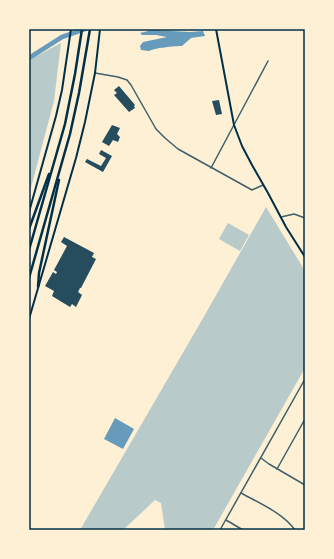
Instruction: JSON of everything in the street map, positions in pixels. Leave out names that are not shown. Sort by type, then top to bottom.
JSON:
[{"type":"highway","points":[[29,250],[68,109],[82,29]]},
{"type":"highway","points":[[29,278],[75,117],[90,29]]},
{"type":"highway","points":[[29,229],[53,166]]},
{"type":"highway","points":[[38,287],[39,274],[60,170]]},
{"type":"main road","points":[[29,212],[62,90],[70,29]]},
{"type":"main road","points":[[29,319],[85,122],[95,73],[100,29]]},
{"type":"main road","points":[[216,29],[234,125],[252,165],[305,257]]},
{"type":"street","points":[[211,168],[268,61]]},
{"type":"street","points":[[95,73],[126,80],[131,85],[156,129],[178,149],[252,190],[264,185]]},
{"type":"street","points":[[281,216],[294,214],[305,218]]},
{"type":"street","points":[[220,530],[305,379]]},
{"type":"street","points":[[277,469],[305,419]]},
{"type":"street","points":[[261,458],[277,469],[305,484]]},
{"type":"street","points":[[241,493],[281,516],[292,525],[295,530]]},
{"type":"street","points":[[226,520],[243,530]]},
{"type":"shaded area","points":[[61,43],[54,101],[29,195],[29,60]]},
{"type":"shaded area","points":[[266,207],[305,271],[305,368],[213,530],[165,530],[161,503],[155,500],[123,530],[80,530],[206,313]]},
{"type":"shaded area","points":[[228,223],[249,235],[240,251],[219,239]]},
{"type":"water","points":[[152,30],[190,32],[203,31],[205,36],[191,38],[182,46],[160,48],[149,51],[141,50],[140,46],[143,42],[167,37],[142,35],[140,33]]},
{"type":"water","points":[[115,418],[134,429],[123,449],[104,439]]},
{"type":"building","points":[[119,86],[135,105],[135,108],[129,112],[114,95],[117,93],[114,90]]},
{"type":"building","points":[[219,100],[222,114],[216,115],[212,101]]},
{"type":"building","points":[[112,125],[120,128],[117,134],[120,137],[118,142],[113,140],[109,146],[102,142]]},
{"type":"building","points":[[101,150],[112,156],[103,172],[85,162],[87,159],[101,166],[106,158],[99,154]]},
{"type":"building","points":[[64,237],[94,253],[92,257],[96,259],[78,292],[82,295],[76,307],[72,304],[70,307],[52,296],[54,291],[45,286],[53,272],[56,274],[57,272],[54,270],[67,246],[61,242]]},
{"type":"waterway","points":[[29,58],[62,37],[85,29]]}]
